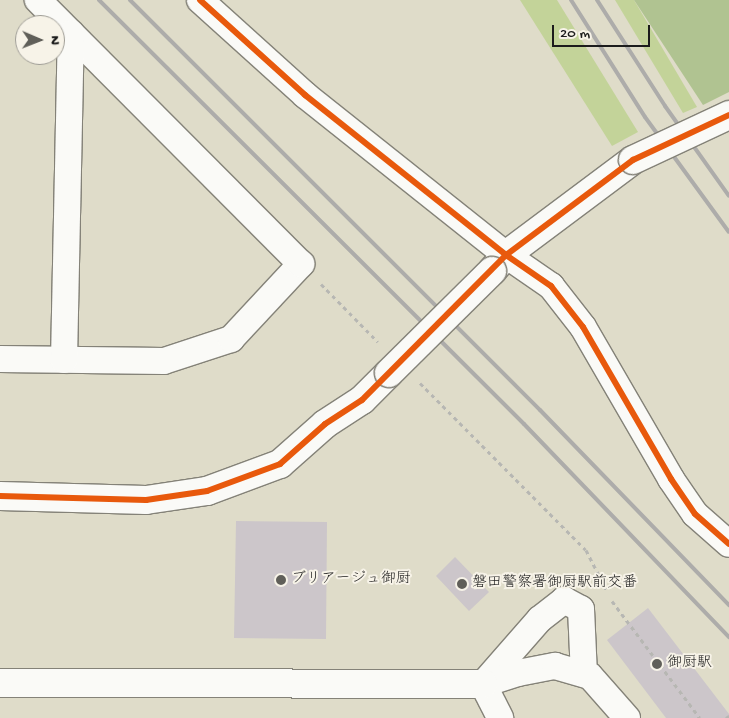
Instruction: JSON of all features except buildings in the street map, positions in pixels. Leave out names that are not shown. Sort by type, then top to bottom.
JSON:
[{"type":"street","points":[[0,359],[164,361],[231,339],[301,264],[38,0]]},
{"type":"street","points":[[200,0],[305,95],[499,263],[551,286],[583,327],[671,479],[695,514],[729,544]]},
{"type":"street","points":[[64,360],[71,33]]},
{"type":"street","points":[[0,496],[146,500],[208,491],[280,464],[325,424],[401,375],[499,263],[633,160],[729,115]]},
{"type":"street","points":[[483,684],[540,620],[564,600],[581,610],[584,674]]},
{"type":"street","points":[[0,683],[483,684],[518,673],[556,666],[590,676],[627,718]]},
{"type":"street","points":[[483,684],[500,718]]},
{"type":"path","points":[[301,264],[380,344]]},
{"type":"path","points":[[401,375],[586,550],[613,603],[700,718]]},
{"type":"green space","points":[[520,0],[557,0],[638,132],[612,146]]},
{"type":"green space","points":[[615,0],[634,0],[697,107],[683,113]]},
{"type":"green space","points":[[634,0],[729,0],[729,92],[703,105]]},
{"type":"railway","points":[[99,0],[524,424],[729,637]]},
{"type":"railway","points":[[130,0],[540,410],[729,605]]},
{"type":"railway","points":[[571,0],[645,117],[729,232]]},
{"type":"railway","points":[[597,0],[665,106],[729,196]]},
{"type":"cycle path","points":[[200,0],[305,95],[506,255],[551,286],[583,327],[671,479],[695,514],[729,544]]},
{"type":"cycle path","points":[[0,496],[146,500],[207,491],[280,464],[325,424],[362,400],[506,255],[633,160],[729,115]]},
{"type":"place","name":"ブリアージュ御厨","points":[[281,580]]},
{"type":"place","name":"磐田警察署御厨駅前交番","points":[[462,584]]},
{"type":"place","name":"御厨駅","points":[[657,664]]}]
